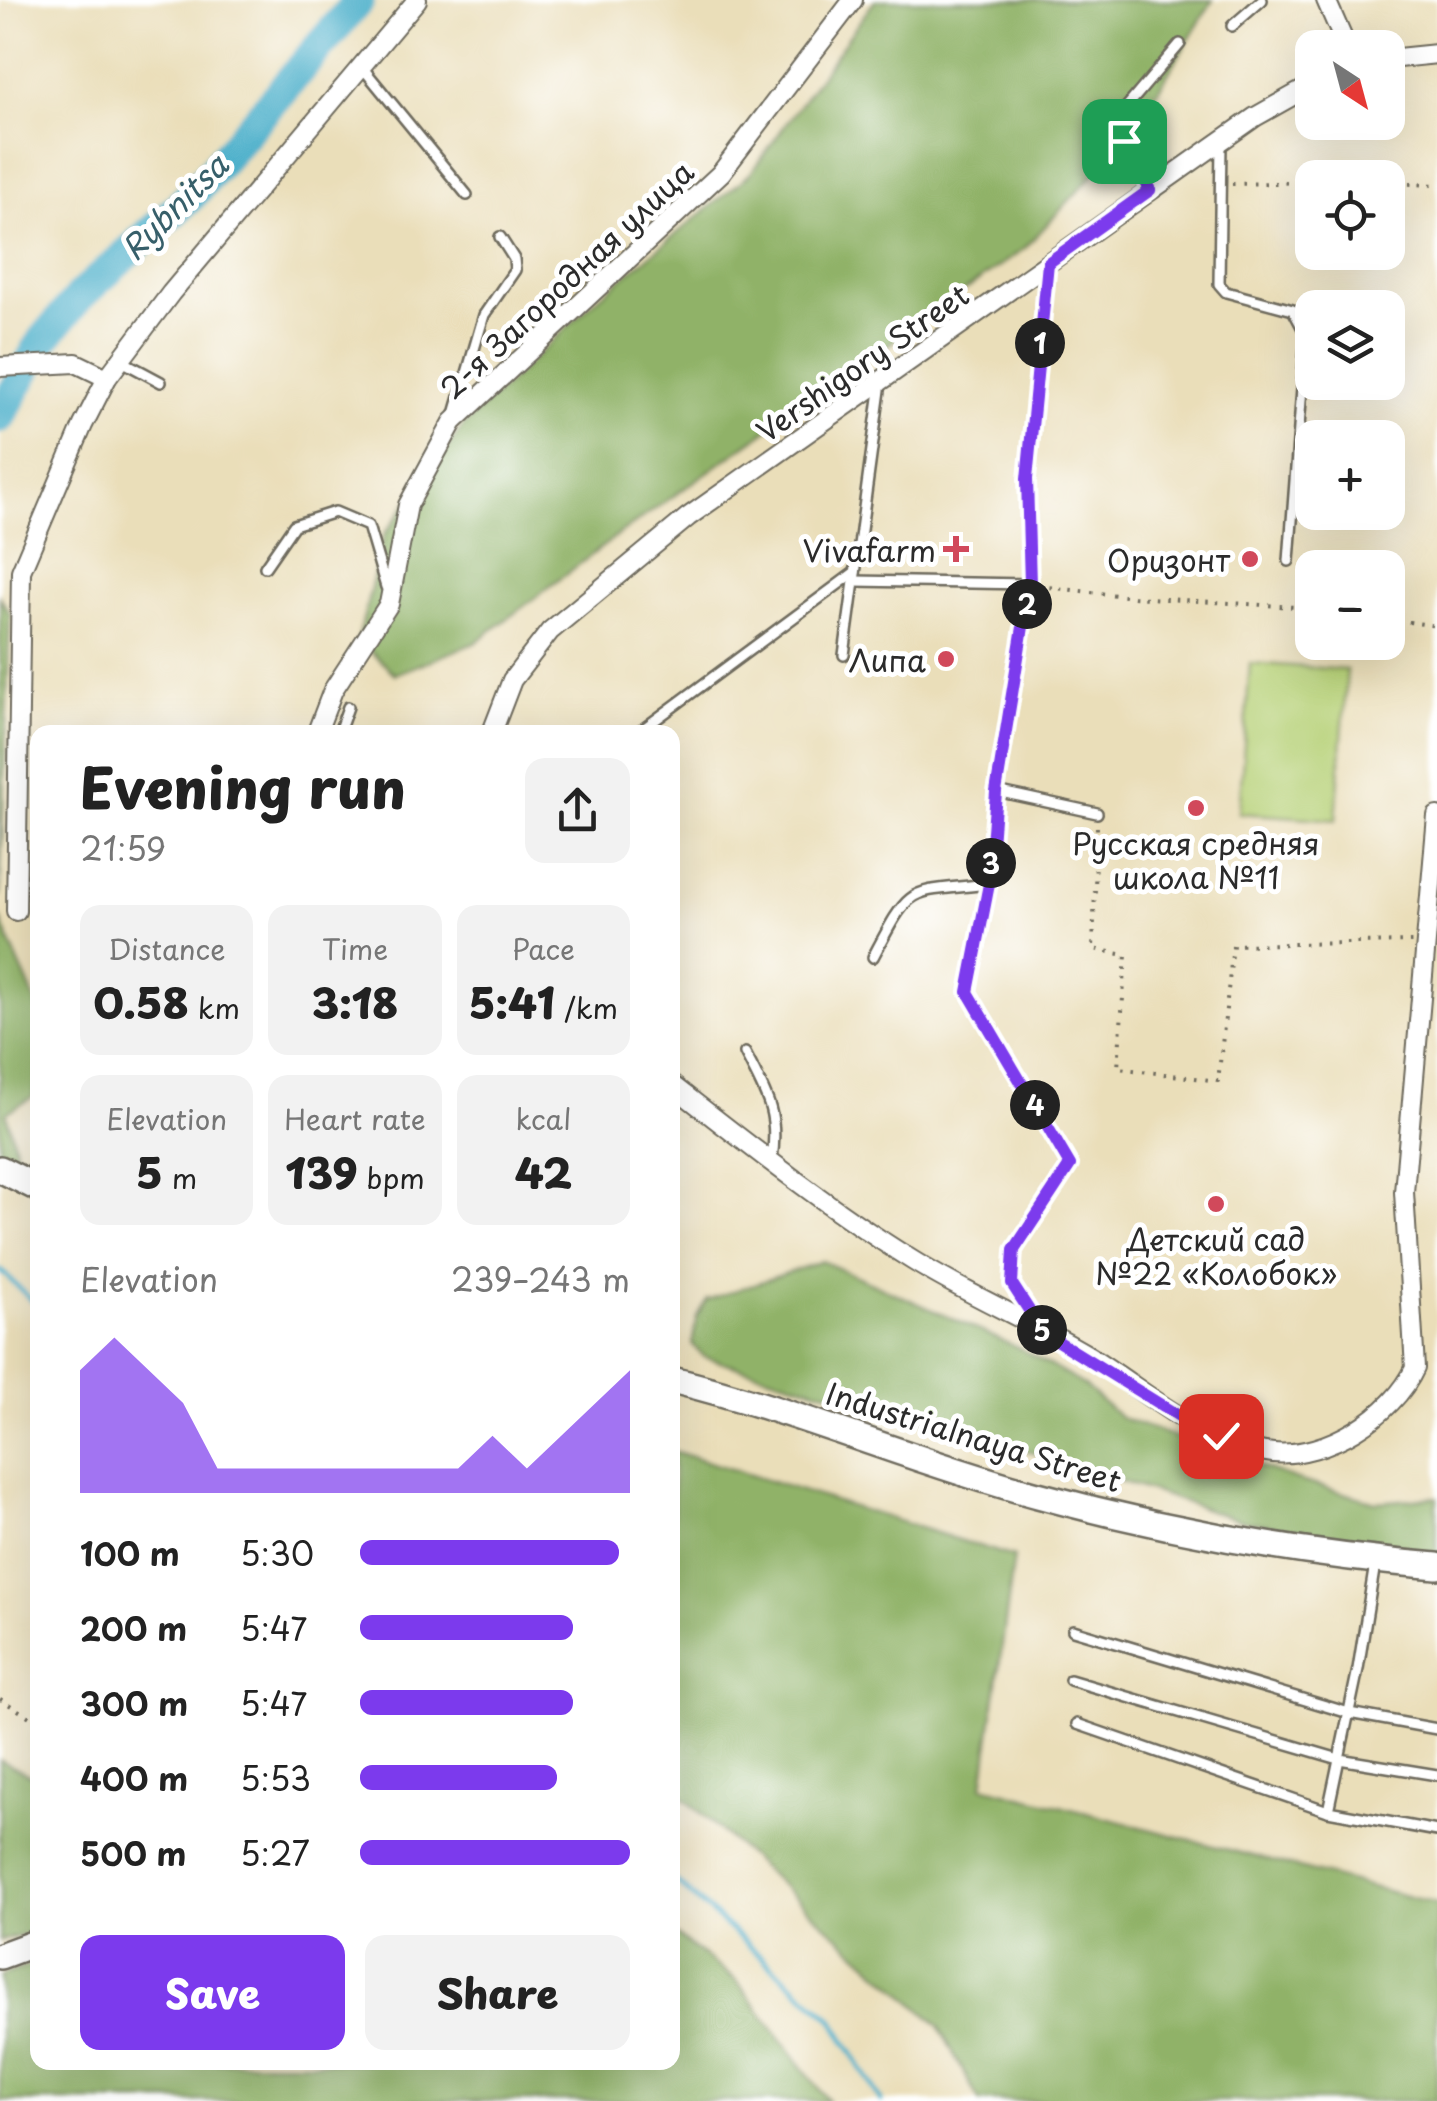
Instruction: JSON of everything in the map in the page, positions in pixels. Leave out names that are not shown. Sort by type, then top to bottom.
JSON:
[{"type":"main road","points":[[0,1169],[30,1184]]},
{"type":"main road","name":"Industrialnaya Street","points":[[680,1382],[730,1394],[1034,1494],[1194,1531],[1375,1561],[1437,1566]]},
{"type":"main road","points":[[0,1956],[30,1945]]},
{"type":"street","points":[[16,912],[21,572],[107,378],[417,0]]},
{"type":"street","name":"2-я Загородная улица","points":[[320,725],[333,690],[389,604],[408,506],[453,422],[721,173],[853,0]]},
{"type":"street","points":[[1326,0],[1339,30]]},
{"type":"street","points":[[1405,57],[1437,54]]},
{"type":"street","name":"Vershigory Street","points":[[495,725],[512,680],[550,631],[688,518],[1150,190],[1295,95]]},
{"type":"street","points":[[0,367],[76,363],[107,378]]},
{"type":"street","points":[[680,1091],[828,1205],[916,1262],[1043,1332],[1182,1418],[1269,1452],[1295,1454],[1325,1446],[1406,1390],[1415,1368],[1404,1192],[1432,943],[1437,816]]},
{"type":"lane","points":[[1232,26],[1262,0]]},
{"type":"lane","points":[[1150,190],[1113,123],[1180,44]]},
{"type":"lane","points":[[360,65],[466,194]]},
{"type":"lane","points":[[1222,140],[1218,185],[1219,284],[1226,292],[1294,310],[1306,334],[1289,561]]},
{"type":"lane","points":[[453,422],[484,314],[515,270],[514,260],[500,237]]},
{"type":"lane","points":[[1043,1332],[1012,1284],[1014,1250],[1070,1165],[968,992],[989,884],[996,792],[1030,584],[1027,479],[1048,263]]},
{"type":"lane","points":[[120,360],[161,382]]},
{"type":"lane","points":[[844,655],[882,383]]},
{"type":"lane","points":[[265,567],[294,525],[335,512],[355,517],[368,526],[389,604]]},
{"type":"lane","points":[[649,725],[854,577],[1030,584]]},
{"type":"lane","points":[[342,725],[348,708]]},
{"type":"lane","points":[[996,792],[1097,812]]},
{"type":"lane","points":[[873,957],[902,904],[916,892],[989,884]]},
{"type":"lane","points":[[745,1053],[772,1104],[776,1128],[772,1159]]},
{"type":"lane","points":[[1328,1811],[1375,1561]]},
{"type":"lane","points":[[1073,1630],[1349,1714],[1437,1729]]},
{"type":"lane","points":[[1070,1680],[1339,1758],[1437,1775]]},
{"type":"lane","points":[[1077,1724],[1328,1811],[1437,1831]]},
{"type":"path","points":[[1218,185],[1295,183]]},
{"type":"path","points":[[1405,184],[1437,186]]},
{"type":"path","points":[[1030,584],[1132,597],[1295,607]]},
{"type":"path","points":[[1405,621],[1437,626]]},
{"type":"path","points":[[1097,812],[1093,949],[1126,955],[1118,1068],[1218,1082],[1233,945],[1432,943]]},
{"type":"path","points":[[0,1700],[30,1717]]},
{"type":"green space","points":[[875,0],[1213,0],[1132,133],[1025,248],[614,538],[475,643],[395,674],[358,640],[384,535],[464,425],[599,297],[750,174]]},
{"type":"green space","points":[[0,597],[10,614],[0,897]]},
{"type":"green space","points":[[1250,663],[1347,670],[1336,820],[1239,813]]},
{"type":"green space","points":[[0,916],[30,989],[30,1099],[6,1113],[20,1166],[0,1166]]},
{"type":"green space","points":[[822,1261],[1021,1349],[1082,1384],[1121,1418],[1297,1480],[1376,1502],[1437,1497],[1437,1555],[1239,1520],[1001,1442],[704,1357],[692,1344],[697,1317],[707,1300]]},
{"type":"green space","points":[[680,1453],[1014,1557],[983,1786],[1437,1904],[1437,2101],[979,2101],[939,2026],[680,1794]]},
{"type":"green space","points":[[0,1760],[30,1775],[30,1934],[0,1941]]},
{"type":"green space","points":[[680,1938],[737,1981],[828,2101],[0,2101],[0,1976],[30,1965],[30,2070],[680,2070]]},
{"type":"waterway","name":"Rybnitsa","points":[[0,417],[40,344],[80,296],[192,195],[359,0]]},
{"type":"waterway","points":[[0,1270],[30,1298]]},
{"type":"waterway","points":[[680,1885],[832,2019],[881,2101]]},
{"type":"place","name":"Vivafarm","points":[[956,549]]},
{"type":"place","name":"Оризонт","points":[[1250,559]]},
{"type":"place","name":"Липа","points":[[946,659]]},
{"type":"place","name":"Русская средняя школа №11","points":[[1196,808]]},
{"type":"place","name":"Детский сад №22 «Колобок»","points":[[1216,1204]]},
{"type":"route","points":[[1124,141],[1150,190],[1048,263],[1027,479],[1030,584],[996,792],[989,884],[968,992],[1070,1165],[1014,1250],[1012,1284],[1043,1332],[1086,1354],[1182,1418],[1221,1436]]}]
